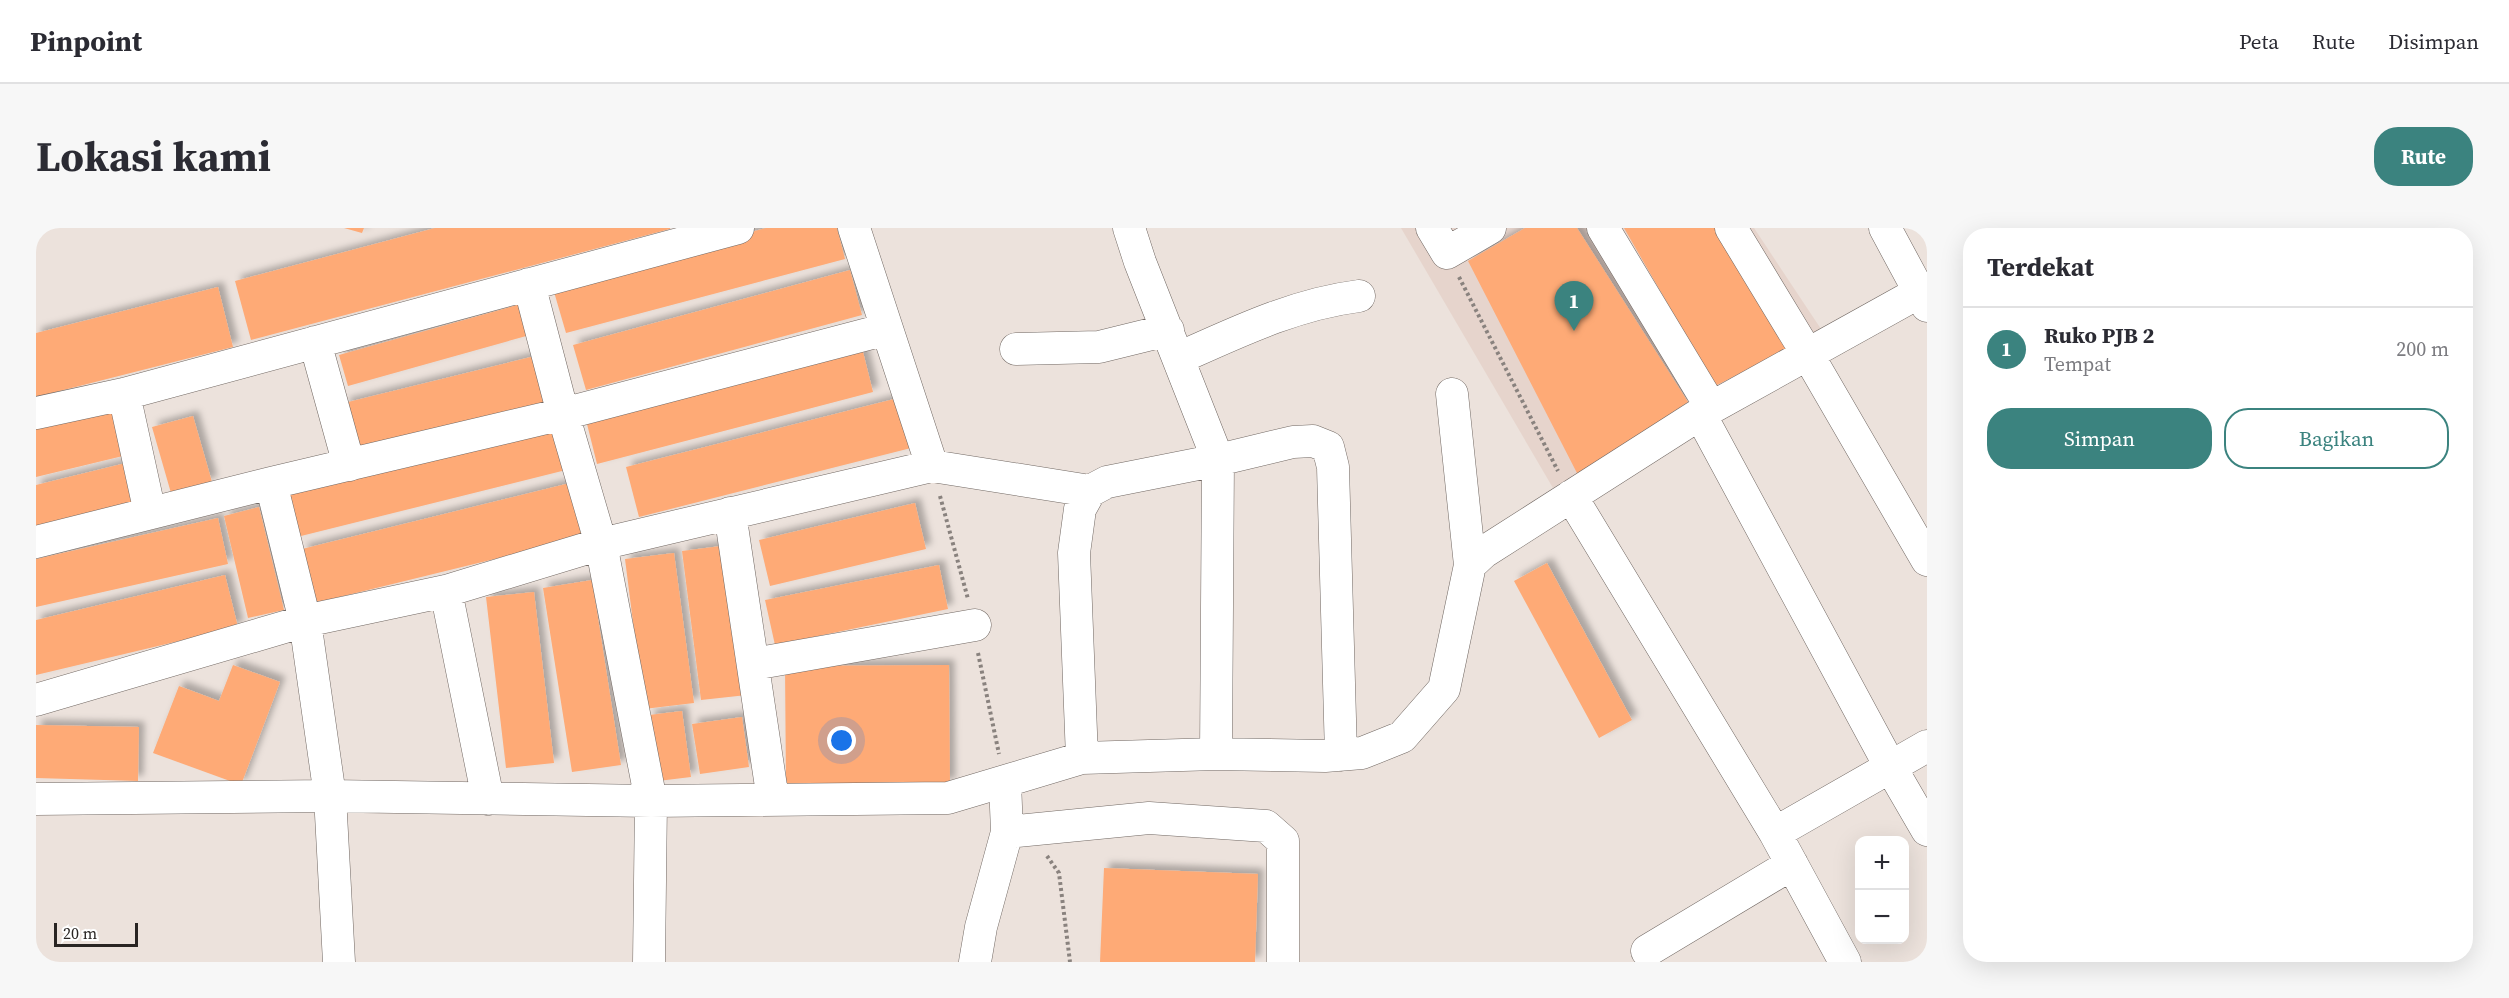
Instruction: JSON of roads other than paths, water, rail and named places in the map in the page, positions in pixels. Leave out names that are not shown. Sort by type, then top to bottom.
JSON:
[{"type":"street","points":[[36,413],[124,394],[738,228]]},
{"type":"street","points":[[854,228],[932,466]]},
{"type":"street","points":[[1129,228],[1140,262],[1218,460],[1216,754]]},
{"type":"street","points":[[1439,240],[1490,228]]},
{"type":"street","points":[[1603,228],[1706,410],[1891,768],[1927,830]]},
{"type":"street","points":[[1731,228],[1927,560]]},
{"type":"street","points":[[1470,566],[1484,552],[1706,410],[1924,296],[1885,228]]},
{"type":"street","points":[[529,284],[563,414],[601,544],[651,801],[649,962]]},
{"type":"street","points":[[1016,349],[1173,344],[1257,323],[1327,300],[1359,296]]},
{"type":"street","points":[[36,542],[271,483],[563,414],[887,330]]},
{"type":"street","points":[[315,342],[349,465]]},
{"type":"street","points":[[124,394],[150,513]]},
{"type":"street","points":[[36,799],[330,796],[651,801],[948,798],[1082,758],[1362,753],[1402,737],[1444,688],[1470,566],[1452,394]]},
{"type":"street","points":[[1082,758],[1074,552],[1080,508],[1090,491],[1107,482],[1218,460],[1293,442],[1313,441],[1328,447],[1333,467],[1341,755]]},
{"type":"street","points":[[36,700],[305,621],[446,591],[601,544],[932,466],[1090,491]]},
{"type":"street","points":[[271,483],[305,621],[330,796],[339,962]]},
{"type":"street","points":[[1571,496],[1775,833],[1845,962]]},
{"type":"street","points":[[730,513],[773,800]]},
{"type":"street","points":[[446,591],[488,799]]},
{"type":"street","points":[[753,664],[975,625]]},
{"type":"street","points":[[1775,833],[1927,746]]},
{"type":"street","points":[[975,962],[981,927],[1007,832],[1005,782]]},
{"type":"street","points":[[1007,832],[1149,818],[1266,826],[1283,841],[1282,962]]},
{"type":"street","points":[[1647,951],[1792,864]]},
{"type":"place","name":"Ruko PJB 2","points":[[1574,331]]}]
